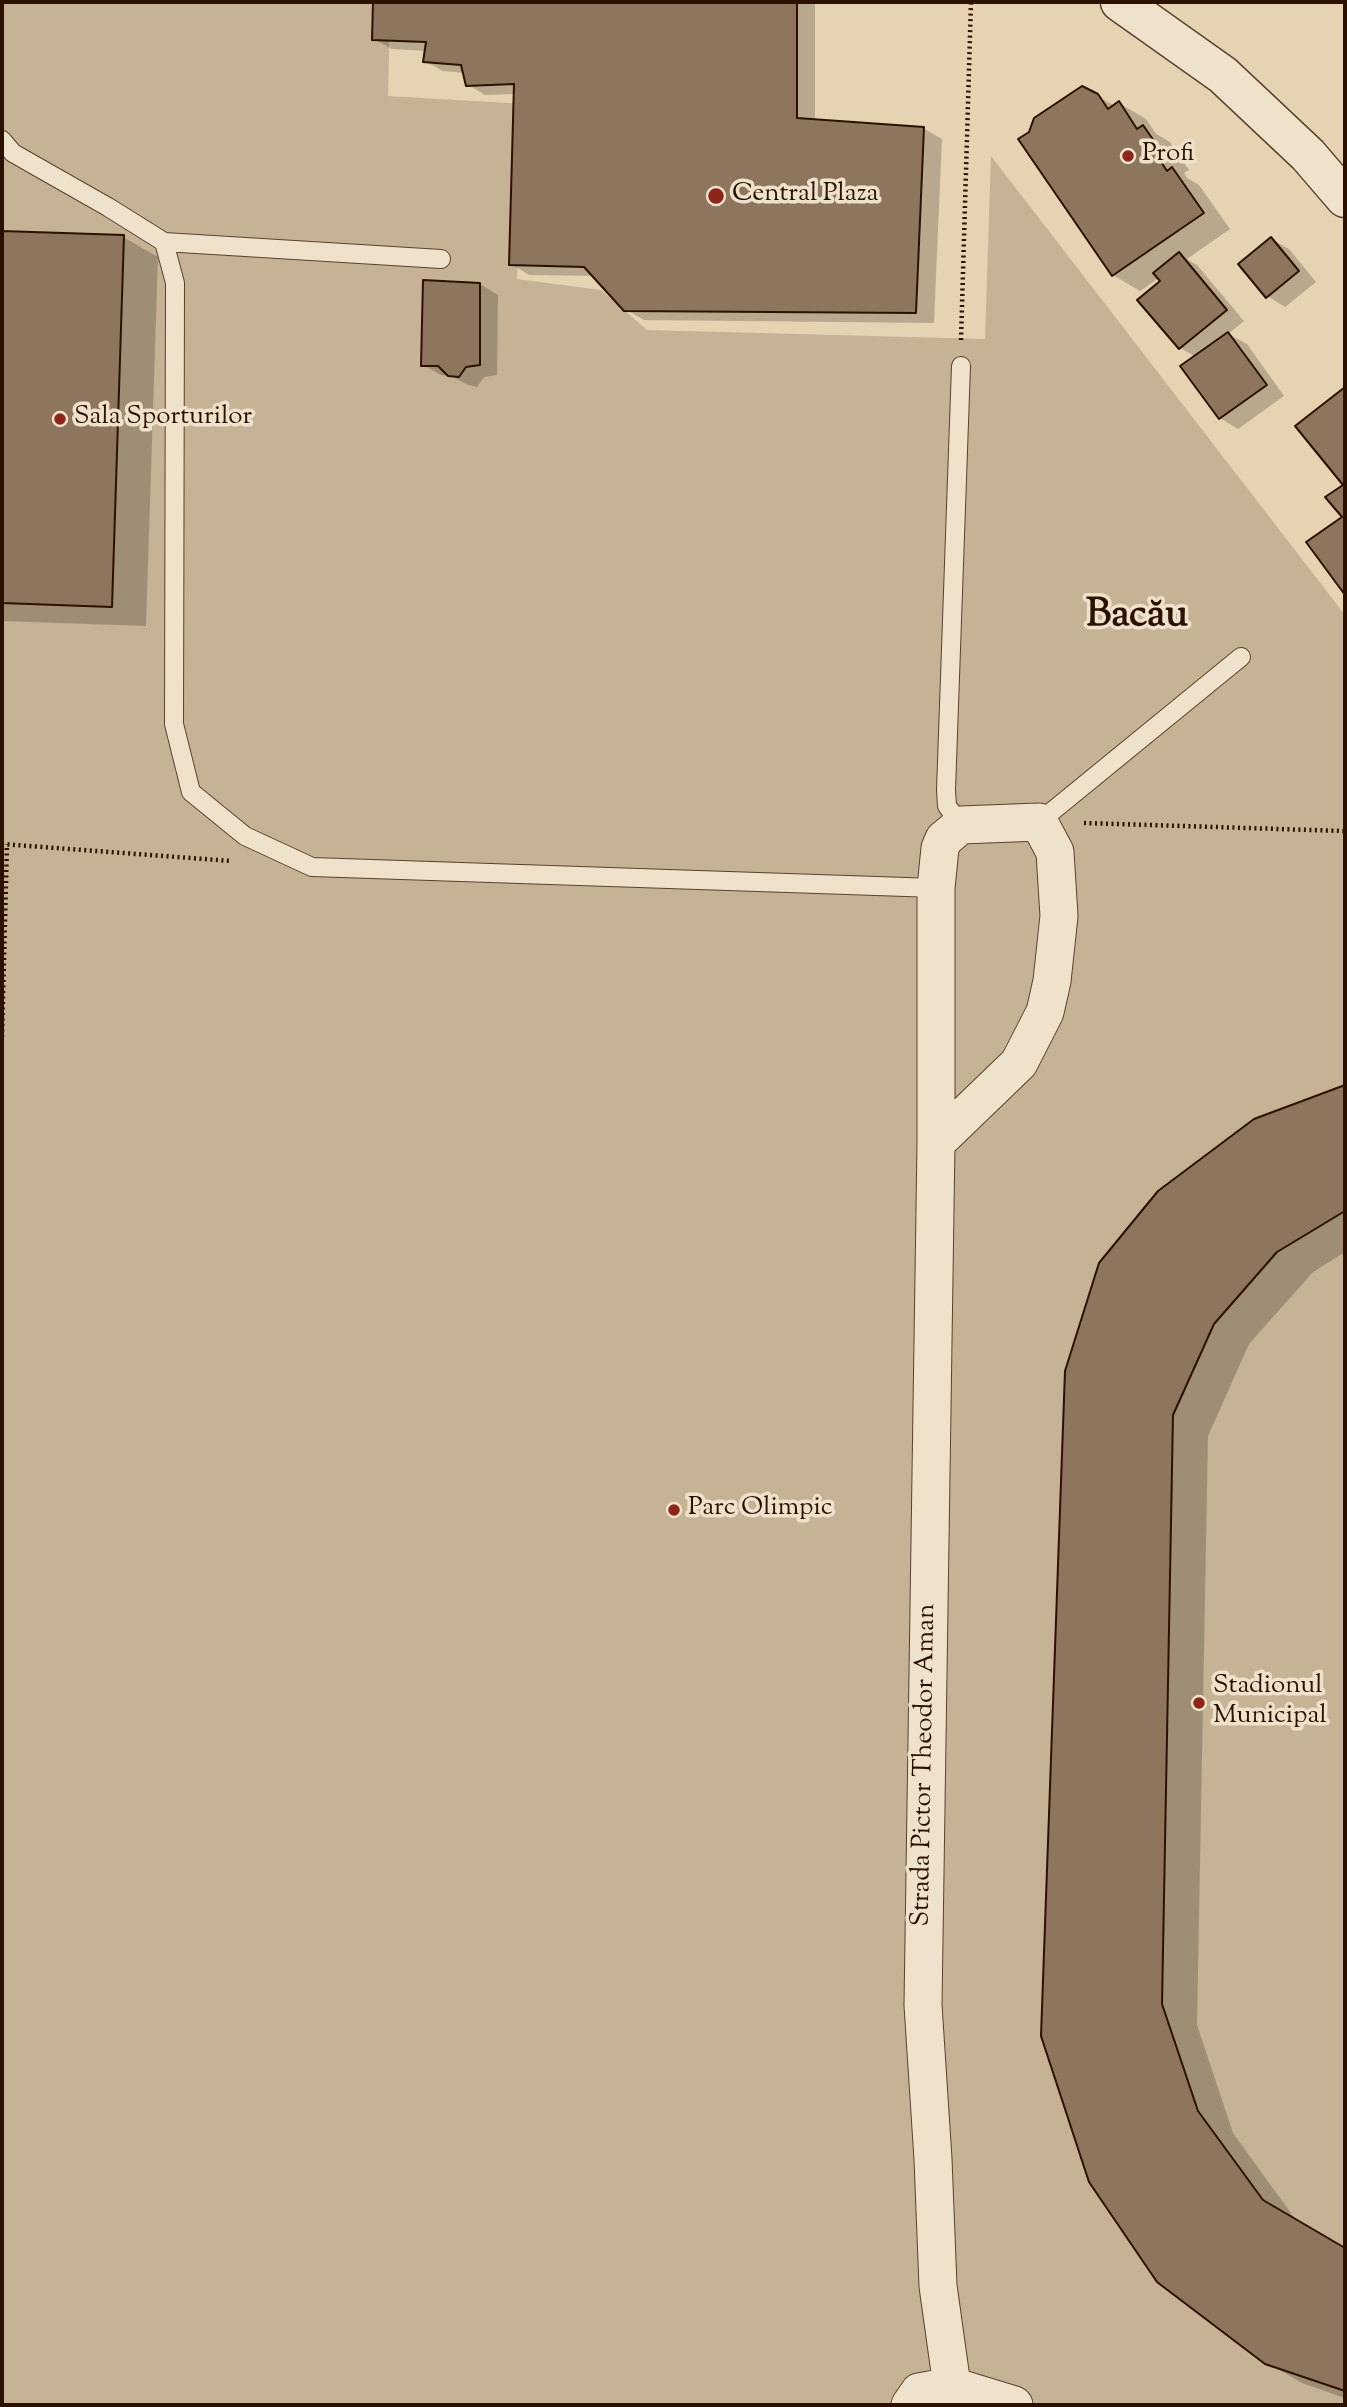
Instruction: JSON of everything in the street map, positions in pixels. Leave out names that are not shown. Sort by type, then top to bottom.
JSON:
[{"type":"street","points":[[1120,2],[1223,75],[1308,155],[1345,198]]},
{"type":"street","points":[[936,1143],[1019,1063],[1045,1012],[1052,981],[1059,916],[1055,852],[1039,822],[961,825]]},
{"type":"street","name":"Strada Pictor Theodor Aman","points":[[952,2386],[938,2286],[923,2005],[936,1143],[936,888],[944,839],[961,825]]},
{"type":"street","points":[[910,2405],[919,2392],[952,2386],[1014,2405]]},
{"type":"lane","points":[[2,140],[13,153],[108,206],[163,242],[440,259]]},
{"type":"lane","points":[[163,242],[175,283],[174,724],[191,792],[246,836],[312,867],[936,888]]},
{"type":"lane","points":[[961,366],[946,790],[947,806],[961,825]]},
{"type":"lane","points":[[1039,822],[1241,657]]},
{"type":"path","points":[[961,366],[971,2]]},
{"type":"path","points":[[1039,822],[1345,831]]},
{"type":"path","points":[[2,1037],[5,844],[243,862]]},
{"type":"shaded area","name":"Parc Olimpic","points":[[2,2],[390,2],[388,96],[525,104],[517,279],[601,290],[647,330],[985,339],[991,156],[1345,615],[1345,2405],[2,2405]]},
{"type":"building","name":"Central Plaza","points":[[373,2],[797,2],[797,118],[924,127],[916,313],[624,311],[584,267],[509,265],[514,84],[466,86],[461,65],[423,62],[426,42],[372,40]]},
{"type":"building","points":[[1082,86],[1098,94],[1108,109],[1119,101],[1137,129],[1143,125],[1163,154],[1158,157],[1167,171],[1172,167],[1204,213],[1112,276],[1018,139],[1029,132],[1034,118]]},
{"type":"building","name":"Sala Sporturilor","points":[[2,231],[124,235],[112,607],[2,603]]},
{"type":"building","points":[[1271,237],[1299,271],[1266,298],[1238,264]]},
{"type":"building","points":[[1179,252],[1227,310],[1179,349],[1137,300],[1160,281],[1153,273]]},
{"type":"building","points":[[423,280],[480,283],[480,365],[466,367],[459,377],[448,376],[438,366],[421,366]]},
{"type":"building","points":[[1228,332],[1267,385],[1219,419],[1180,366]]},
{"type":"building","points":[[1345,387],[1345,595],[1306,542],[1342,517],[1325,497],[1343,485],[1295,426]]},
{"type":"building","points":[[1345,1085],[1345,1211],[1277,1252],[1214,1324],[1173,1415],[1162,2004],[1198,2111],[1263,2200],[1345,2248],[1345,2391],[1265,2364],[1157,2282],[1089,2182],[1041,2036],[1065,1371],[1099,1263],[1158,1191],[1254,1119]]},
{"type":"place","name":"Profi","points":[[1128,156]]},
{"type":"place","name":"Central Plaza","points":[[716,196]]},
{"type":"place","name":"Sala Sporturilor","points":[[60,419]]},
{"type":"place","name":"Parc Olimpic","points":[[674,1510]]},
{"type":"place","name":"Stadionul Municipal","points":[[1199,1703]]},
{"type":"district","name":"Bacău","points":[[1137,618]]}]
